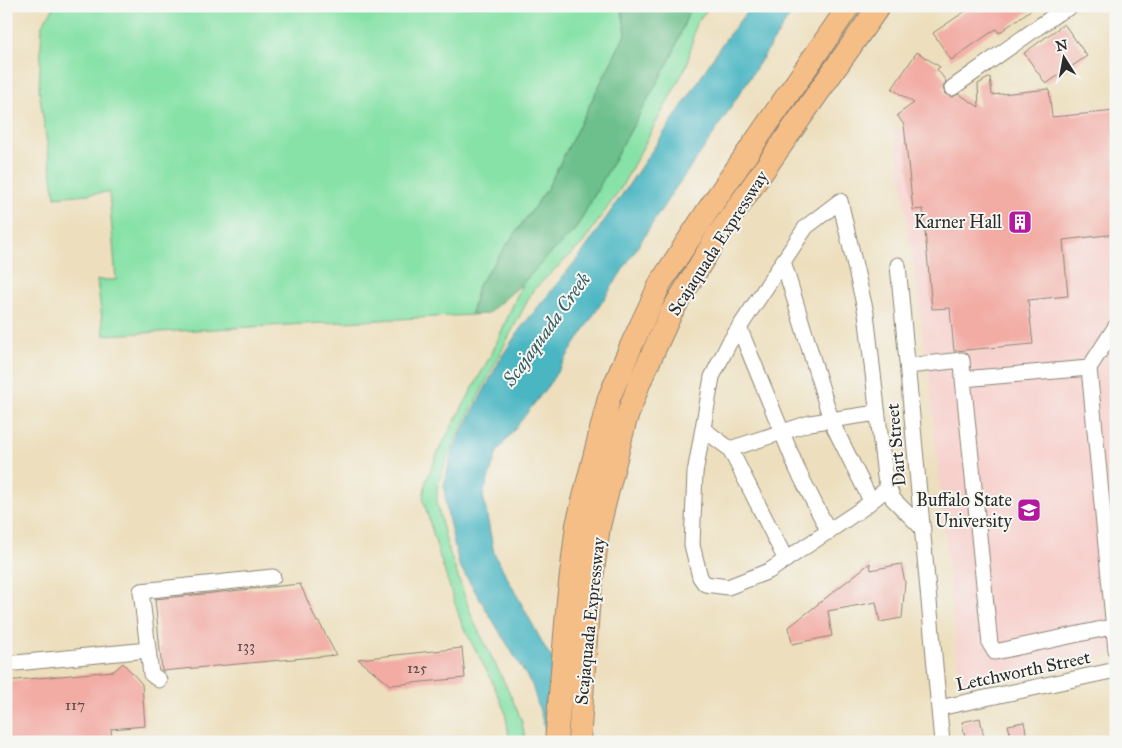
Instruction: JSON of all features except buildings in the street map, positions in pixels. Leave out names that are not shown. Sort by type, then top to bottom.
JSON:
[{"type":"highway","name":"Scajaquada Expressway","points":[[579,742],[588,609],[588,525],[609,398],[661,282],[715,199],[849,6]]},
{"type":"highway","name":"Scajaquada Expressway","points":[[556,742],[568,600],[588,525],[640,381],[670,313],[718,235],[879,6]]},
{"type":"street","points":[[952,88],[1058,13],[1072,6]]},
{"type":"street","points":[[889,487],[829,532],[769,571],[728,587],[705,584],[700,577],[692,545],[695,473],[712,377],[729,343],[806,226],[840,201],[866,313],[885,476],[889,487],[893,499],[923,529]]},
{"type":"street","points":[[783,261],[831,420],[872,501]]},
{"type":"street","name":"Dart Street","points":[[898,265],[942,742]]},
{"type":"street","points":[[1116,326],[1089,368],[1116,650]]},
{"type":"street","points":[[739,327],[797,468],[829,532]]},
{"type":"street","points":[[908,366],[962,360],[990,644],[995,652],[1115,626]]},
{"type":"street","points":[[963,379],[1089,368]]},
{"type":"street","points":[[730,449],[810,423],[877,412]]},
{"type":"street","points":[[703,429],[730,449],[786,560]]},
{"type":"street","points":[[159,680],[151,674],[141,591],[273,577]]},
{"type":"street","points":[[6,664],[148,650]]},
{"type":"street","name":"Letchworth Street","points":[[939,708],[1116,670]]},
{"type":"shaded area","name":"Buffalo State University","points":[[1116,106],[1116,654],[960,686],[928,366],[894,129]]},
{"type":"green space","points":[[55,6],[621,6],[626,33],[547,189],[478,285],[471,315],[104,335],[97,280],[116,280],[109,192],[55,197],[39,90],[42,25]]},
{"type":"green space","points":[[621,6],[691,6],[672,56],[575,230],[522,284],[487,314],[471,315],[478,285],[547,189],[626,33]]},
{"type":"green space","points":[[691,6],[710,6],[696,23],[687,65],[621,188],[583,243],[533,290],[449,453],[437,487],[437,504],[447,545],[473,620],[521,719],[526,742],[510,742],[505,711],[490,677],[462,625],[439,554],[423,499],[426,481],[439,450],[493,351],[522,284],[575,230],[672,56]]},
{"type":"water","name":"Scajaquada Creek","points":[[751,6],[796,6],[707,144],[672,193],[550,383],[497,452],[483,495],[494,553],[548,653],[572,679],[591,742],[549,742],[532,685],[459,565],[447,512],[444,486],[452,451],[502,356],[520,329],[583,252],[689,96],[721,45]]},
{"type":"place","name":"Karner Hall","points":[[1020,222]]},
{"type":"place","name":"Buffalo State University","points":[[1029,510]]}]
